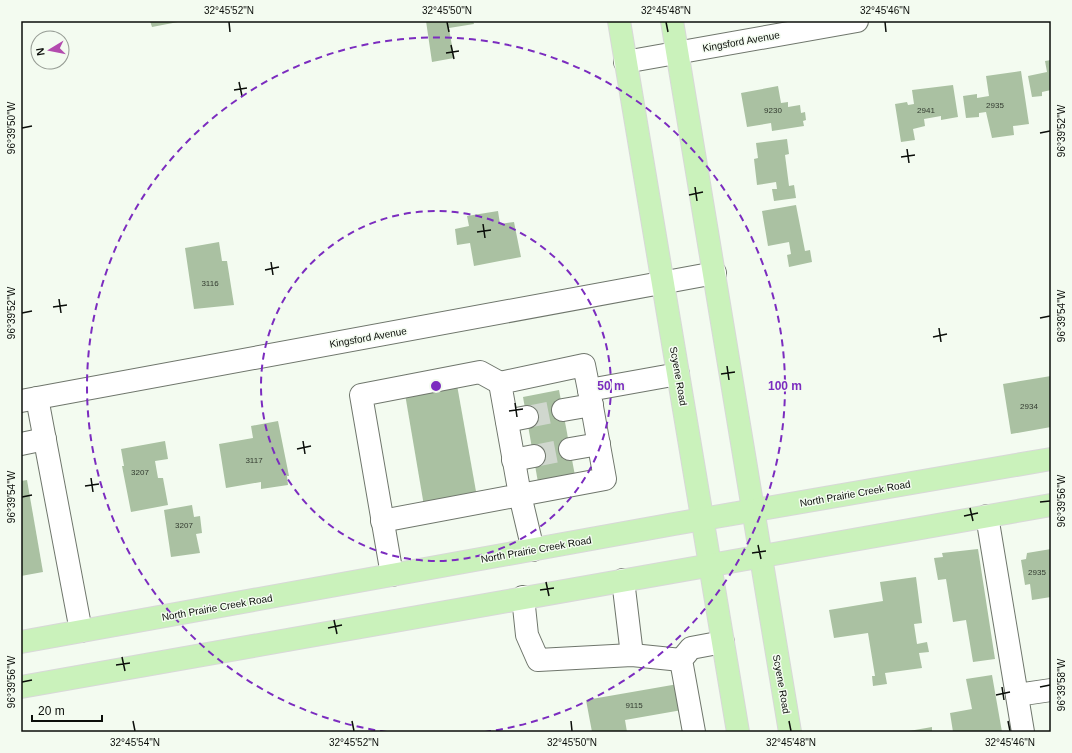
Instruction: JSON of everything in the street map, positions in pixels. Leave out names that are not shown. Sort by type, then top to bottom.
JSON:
[{"type":"main road","name":"Scyene Road","points":[[619,21],[738,732]]},
{"type":"main road","name":"Scyene Road","points":[[672,21],[790,732]]},
{"type":"main road","name":"North Prairie Creek Road","points":[[21,642],[702,519],[1051,459]]},
{"type":"main road","points":[[21,687],[1051,505]]},
{"type":"street","name":"Kingsford Avenue","points":[[626,62],[857,21]]},
{"type":"street","name":"Kingsford Avenue","points":[[29,399],[715,273]]},
{"type":"street","points":[[382,521],[605,479],[584,365],[500,383]]},
{"type":"street","points":[[392,575],[361,394],[480,372],[500,383],[517,419],[524,458],[520,495],[533,550]]},
{"type":"street","points":[[563,410],[590,398],[678,374]]},
{"type":"street","points":[[29,399],[45,439],[81,631]]},
{"type":"street","points":[[21,444],[45,439]]},
{"type":"street","points":[[570,450],[599,444]]},
{"type":"street","points":[[987,516],[1023,732]]},
{"type":"street","points":[[623,580],[632,655]]},
{"type":"street","points":[[524,597],[528,635],[538,660],[632,655],[681,660]]},
{"type":"street","points":[[681,660],[691,648],[723,642]]},
{"type":"street","points":[[681,660],[694,732]]},
{"type":"street","points":[[1017,695],[1051,690]]},
{"type":"building","points":[[150,21],[178,21],[178,22],[152,27]]},
{"type":"building","points":[[426,21],[473,21],[474,24],[449,28],[454,58],[432,62]]},
{"type":"building","points":[[1051,60],[1051,90],[1042,92],[1042,96],[1032,97],[1028,76],[1047,72],[1045,61]]},
{"type":"building","points":[[1021,71],[1029,124],[1013,126],[1014,135],[992,138],[986,112],[979,113],[979,117],[966,118],[963,96],[977,94],[977,98],[989,96],[986,76]]},
{"type":"building","points":[[953,85],[958,117],[941,120],[941,116],[924,119],[925,126],[913,129],[915,140],[901,142],[895,104],[907,102],[908,105],[914,104],[912,90]]},
{"type":"building","points":[[778,86],[781,103],[788,102],[788,107],[800,105],[801,113],[805,112],[806,120],[803,121],[804,126],[772,131],[771,123],[747,127],[741,93]]},
{"type":"building","points":[[787,139],[789,154],[785,155],[789,186],[794,185],[796,198],[774,201],[772,189],[777,189],[776,182],[757,185],[754,159],[758,158],[756,143]]},
{"type":"building","points":[[796,205],[805,251],[810,250],[812,262],[789,267],[787,255],[791,254],[789,242],[768,246],[762,211]]},
{"type":"building","points":[[498,211],[500,224],[514,222],[521,257],[474,266],[470,243],[457,245],[455,229],[469,226],[467,216]]},
{"type":"building","points":[[219,242],[222,261],[227,261],[234,305],[194,309],[185,248]]},
{"type":"building","points":[[1051,376],[1051,427],[1011,434],[1003,384]]},
{"type":"building","points":[[457,385],[477,497],[424,506],[405,394]]},
{"type":"building","points":[[559,390],[576,481],[539,488],[523,397]]},
{"type":"building","points":[[278,421],[289,476],[287,476],[288,485],[261,489],[261,482],[226,488],[219,444],[253,438],[251,426]]},
{"type":"building","points":[[165,441],[168,459],[155,461],[158,478],[163,478],[168,505],[131,512],[122,466],[124,466],[121,449]]},
{"type":"building","points":[[27,480],[43,572],[21,576],[21,481]]},
{"type":"building","points":[[192,505],[194,517],[200,516],[202,533],[196,534],[200,553],[171,557],[164,510]]},
{"type":"building","points":[[978,549],[995,659],[973,662],[966,620],[953,622],[946,579],[938,580],[934,558],[943,557],[942,553]]},
{"type":"building","points":[[1051,549],[1051,597],[1032,600],[1030,584],[1025,585],[1021,560],[1026,559],[1027,553]]},
{"type":"building","points":[[916,577],[922,623],[914,624],[917,644],[927,642],[929,652],[919,653],[922,668],[885,673],[887,684],[873,686],[872,676],[875,676],[868,633],[834,638],[829,610],[883,601],[880,582]]},
{"type":"building","points":[[992,675],[1002,732],[953,732],[950,713],[972,709],[966,679]]},
{"type":"building","points":[[678,684],[682,710],[625,720],[627,732],[592,732],[586,700]]},
{"type":"building","points":[[932,727],[932,732],[909,731]]},
{"type":"tunnel","points":[[527,417],[563,410]]},
{"type":"tunnel","points":[[534,456],[570,449]]}]
